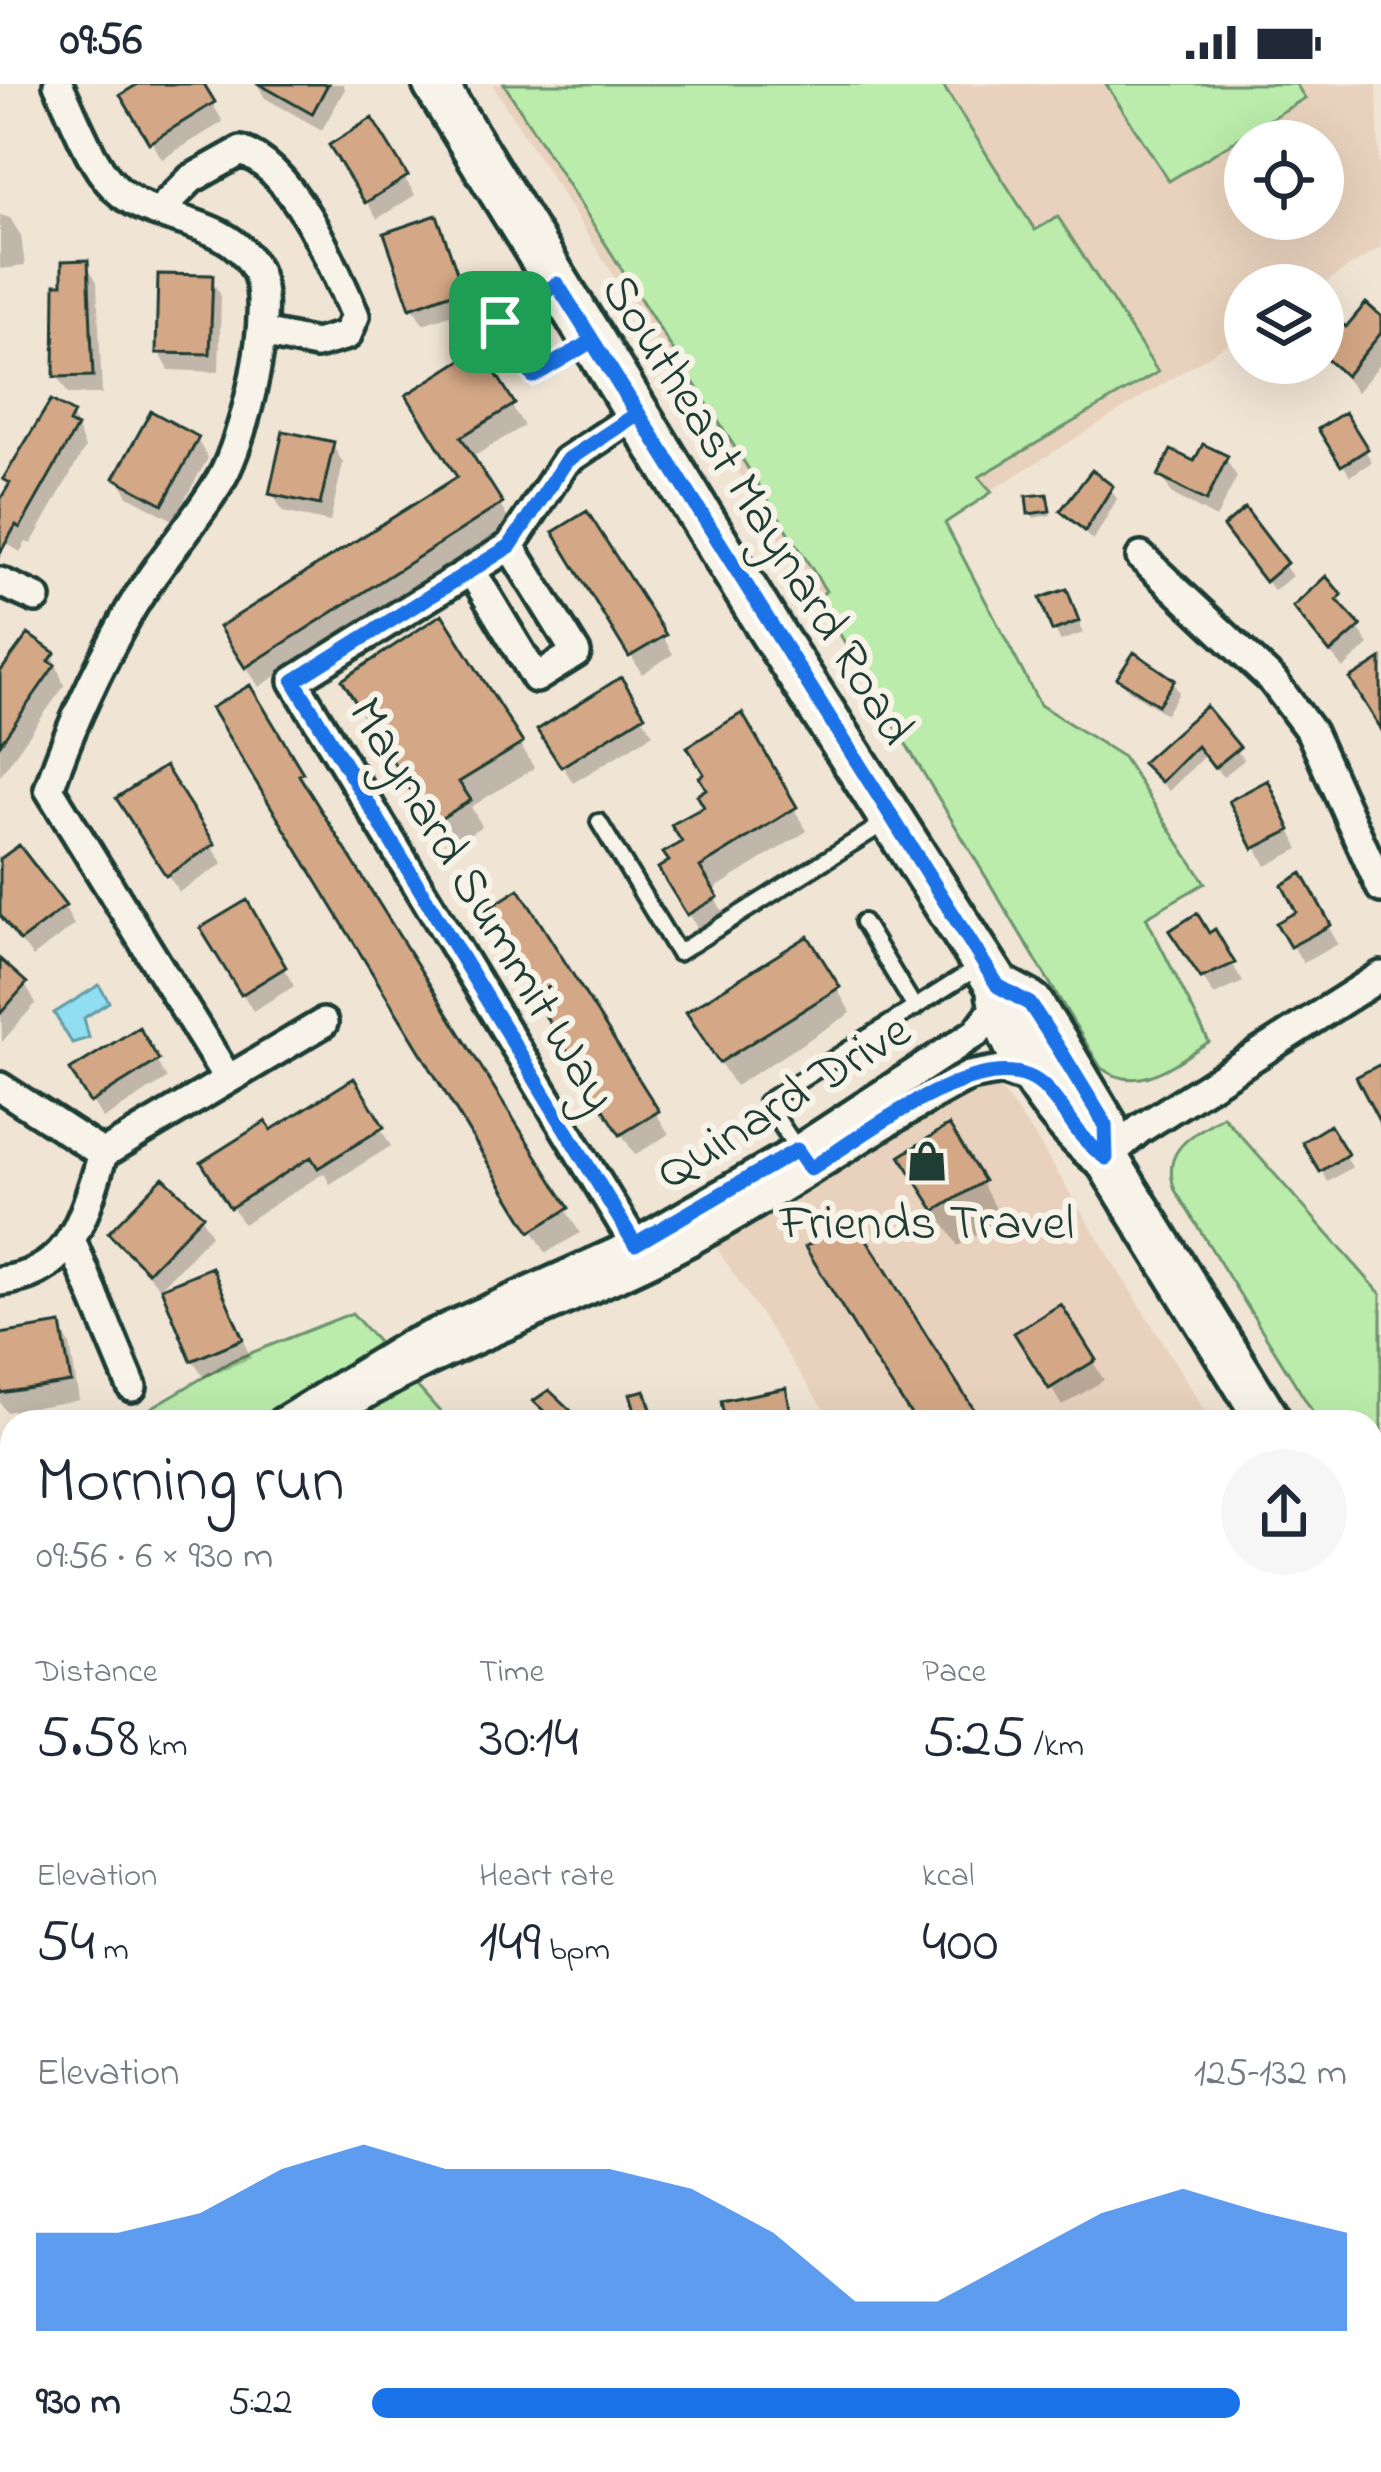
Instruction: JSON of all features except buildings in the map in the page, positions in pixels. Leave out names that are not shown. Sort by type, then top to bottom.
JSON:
[{"type":"main road","name":"Southeast Maynard Road","points":[[435,84],[994,984],[1000,1019],[1078,1138],[1106,1158],[1262,1410]]},
{"type":"main road","name":"Southeast Maynard Road","points":[[994,984],[1030,1004],[1061,1052],[1105,1124],[1106,1158]]},
{"type":"street","points":[[58,84],[106,177],[123,195],[226,236],[242,251],[262,290],[262,333],[230,459],[130,610],[71,730],[49,788],[228,1079]]},
{"type":"street","points":[[160,210],[191,179],[241,152],[261,158],[283,184],[335,269],[355,316],[347,335],[316,344],[262,333]]},
{"type":"street","name":"Maynard Summit Way","points":[[635,1244],[294,681],[510,546],[566,461],[637,414]]},
{"type":"street","points":[[471,570],[536,678],[576,653],[510,546]]},
{"type":"street","points":[[1141,557],[1273,681],[1311,732],[1381,888]]},
{"type":"street","points":[[0,583],[36,598]]},
{"type":"street","points":[[1106,1158],[1140,1129],[1381,976]]},
{"type":"street","name":"Quinard Drive","points":[[338,1410],[380,1383],[649,1263],[804,1160],[977,1033],[994,984]]},
{"type":"street","points":[[0,1281],[19,1279],[73,1245],[103,1154],[323,1023]]},
{"type":"street","name":"Quinard Drive","points":[[302,1410],[406,1346],[635,1244],[969,1076],[1001,1070],[1043,1084]]},
{"type":"street","points":[[0,1087],[103,1154]]},
{"type":"street","points":[[73,1245],[132,1387]]},
{"type":"lane","points":[[557,284],[500,322],[533,376],[592,341]]},
{"type":"lane","points":[[598,822],[678,953],[890,820]]},
{"type":"lane","points":[[863,922],[915,1008]]},
{"type":"lane","points":[[804,1160],[766,1102],[915,1008],[994,984]]},
{"type":"shaded area","points":[[492,84],[1377,84],[1381,247],[1344,270],[1344,264],[1224,264],[1224,346],[818,598]]},
{"type":"shaded area","points":[[994,1080],[1036,1138],[1205,1410],[824,1410],[714,1244]]},
{"type":"green space","points":[[504,84],[942,84],[1035,230],[1058,217],[1158,372],[979,477],[992,492],[945,523],[1040,705],[1123,757],[1205,883],[1146,917],[1209,1042],[1143,1078],[1116,1076],[1101,1068],[818,598],[826,591]]},
{"type":"green space","points":[[1106,84],[1296,84],[1305,98],[1269,120],[1224,120],[1224,147],[1169,181]]},
{"type":"green space","points":[[1223,1116],[1381,1294],[1381,1410],[1312,1410],[1175,1190],[1172,1164],[1191,1137]]},
{"type":"green space","points":[[352,1313],[438,1410],[148,1410],[233,1360]]},
{"type":"water","points":[[99,985],[109,1002],[84,1018],[89,1038],[72,1043],[54,1013]]},
{"type":"place","name":"Friends Travel","points":[[927,1161]]},
{"type":"route","points":[[557,284],[998,986],[1030,1004],[1061,1052],[1105,1124],[1106,1158],[1078,1138],[1043,1084],[1001,1070],[969,1076],[810,1169],[797,1150],[635,1244],[294,681],[510,546],[566,461],[637,414],[592,341],[533,376],[500,322],[557,284]]}]
